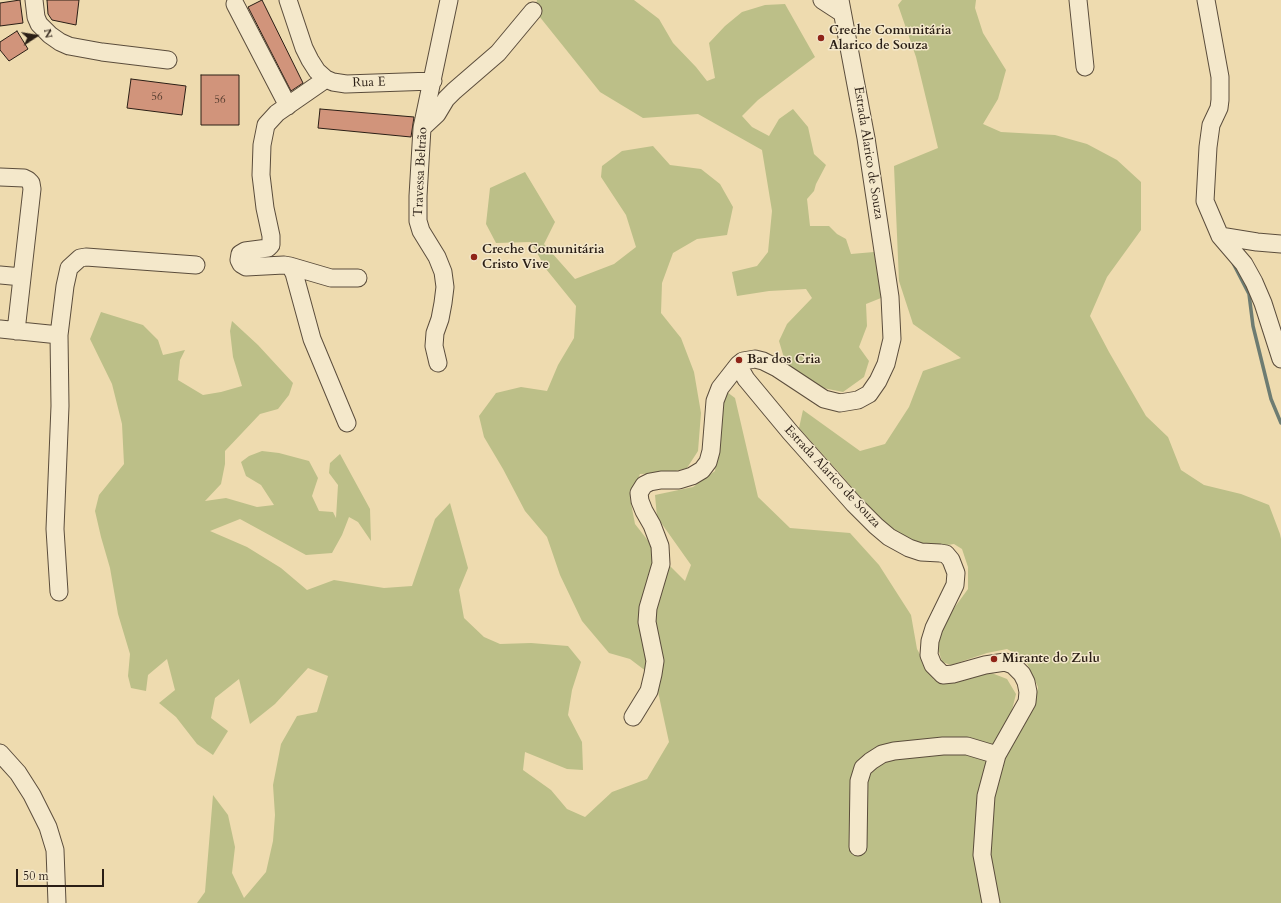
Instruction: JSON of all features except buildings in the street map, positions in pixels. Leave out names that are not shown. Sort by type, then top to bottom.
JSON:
[{"type":"street","points":[[34,0],[36,17],[39,24],[50,36],[60,42],[69,46],[102,52],[168,60]]},
{"type":"street","points":[[288,0],[304,48],[313,65],[326,79],[277,113],[266,125],[262,145],[261,175],[265,208],[271,236],[271,245],[268,248],[245,250],[240,254],[239,260],[241,264],[246,267],[284,264],[331,278],[358,278]]},
{"type":"street","name":"Travessa Beltrão","points":[[438,363],[434,346],[435,333],[440,319],[445,287],[443,272],[437,257],[421,231],[418,221],[418,196],[422,128],[449,0]]},
{"type":"street","points":[[822,0],[841,6]]},
{"type":"street","points":[[1078,0],[1085,66]]},
{"type":"street","points":[[1206,0],[1220,77],[1220,100],[1219,108],[1211,126],[1208,147],[1205,201],[1220,236],[1244,264],[1254,282],[1263,303],[1281,359]]},
{"type":"street","points":[[235,4],[288,106]]},
{"type":"street","name":"Estrada Alarico de Souza","points":[[841,6],[866,138],[890,297],[892,339],[886,364],[878,381],[869,394],[858,400],[840,403],[824,399],[778,368],[763,361],[755,359],[743,361],[738,365],[746,379],[790,432],[854,504],[876,526],[889,537],[909,548],[921,552],[940,552],[946,554],[951,560],[956,573],[955,585],[934,628],[930,641],[929,654],[932,666],[943,675],[953,674],[985,664],[1005,662],[1013,665],[1022,674],[1026,682],[1028,692],[1027,702],[997,755],[986,796],[982,855],[991,903]]},
{"type":"street","points":[[422,128],[437,114],[446,99],[454,91],[498,53],[533,11]]},
{"type":"street","name":"Rua E","points":[[326,79],[333,82],[346,84],[433,81]]},
{"type":"street","points":[[5,177],[28,180],[31,183],[32,188],[22,277],[8,330],[59,335]]},
{"type":"street","points":[[1220,236],[1256,242],[1281,244]]},
{"type":"street","points":[[59,592],[55,529],[60,406],[59,335],[65,286],[69,268],[80,258],[86,257],[196,265]]},
{"type":"street","points":[[290,266],[294,273],[312,339],[347,423]]},
{"type":"street","points":[[0,276],[22,277]]},
{"type":"street","points":[[633,717],[649,691],[654,674],[655,661],[647,622],[648,608],[654,583],[661,564],[660,546],[652,525],[644,511],[639,494],[644,485],[650,482],[661,480],[679,480],[692,476],[702,470],[708,462],[712,451],[715,401],[720,388],[738,365]]},
{"type":"street","points":[[858,847],[859,781],[863,768],[882,754],[894,751],[944,746],[967,746],[997,755]]},
{"type":"street","points":[[0,753],[18,773],[32,795],[48,827],[55,850],[57,903]]},
{"type":"green space","points":[[537,0],[634,0],[659,19],[673,43],[707,81],[715,78],[709,43],[725,26],[742,12],[765,5],[785,4],[815,57],[758,100],[742,116],[752,127],[769,136],[779,119],[793,109],[808,127],[814,154],[826,165],[814,191],[807,199],[810,226],[829,226],[837,234],[846,239],[851,254],[874,252],[881,298],[866,304],[867,326],[859,347],[869,361],[864,377],[843,392],[813,386],[787,368],[779,341],[787,324],[812,298],[806,289],[769,291],[737,296],[732,272],[757,266],[768,252],[772,211],[762,150],[698,114],[643,118],[600,92],[535,11]]},
{"type":"green space","points":[[902,0],[976,0],[975,8],[983,33],[1006,70],[998,99],[983,124],[1001,132],[1055,135],[1087,144],[1117,160],[1141,182],[1141,230],[1107,277],[1090,316],[1146,416],[1168,437],[1181,470],[1204,485],[1241,494],[1269,505],[1280,534],[1281,903],[993,903],[984,855],[999,756],[1034,708],[1038,687],[1025,659],[1007,649],[987,653],[951,665],[942,662],[936,641],[941,626],[968,589],[968,567],[962,549],[954,544],[941,546],[913,544],[888,531],[843,477],[799,428],[803,410],[860,451],[885,444],[909,407],[923,371],[961,358],[913,324],[899,281],[894,166],[938,148],[916,57],[898,5]]},
{"type":"green space","points":[[653,146],[670,165],[701,169],[720,184],[733,207],[727,235],[697,239],[673,253],[662,283],[661,313],[681,338],[694,372],[701,413],[698,451],[687,468],[668,473],[640,474],[630,498],[635,524],[660,556],[685,581],[691,565],[657,517],[655,495],[693,487],[715,471],[720,404],[727,392],[735,398],[758,497],[790,528],[850,533],[879,565],[911,615],[917,649],[934,680],[966,674],[989,672],[1007,679],[1016,694],[1010,718],[996,754],[988,903],[197,903],[205,892],[213,795],[228,815],[235,847],[232,873],[244,898],[266,872],[273,841],[275,815],[273,785],[281,744],[297,716],[317,712],[328,676],[308,668],[275,704],[250,724],[239,679],[215,698],[211,718],[228,731],[213,755],[197,744],[176,717],[159,703],[175,690],[167,659],[148,675],[146,691],[131,688],[128,676],[130,654],[118,614],[110,568],[95,511],[99,495],[124,464],[122,424],[112,384],[90,339],[101,312],[143,325],[158,340],[163,355],[185,350],[180,360],[178,380],[203,395],[242,386],[233,357],[230,331],[232,321],[258,345],[293,383],[289,395],[278,409],[260,414],[225,451],[225,464],[221,484],[205,501],[226,498],[257,507],[274,505],[261,485],[246,476],[241,462],[249,456],[262,451],[279,453],[309,461],[318,478],[312,496],[319,511],[333,512],[336,518],[338,485],[329,473],[330,463],[340,454],[370,509],[371,541],[358,522],[349,517],[342,535],[332,553],[306,555],[240,519],[210,531],[247,547],[281,568],[307,590],[334,580],[384,588],[412,586],[435,519],[450,503],[468,568],[459,590],[464,618],[484,637],[500,644],[531,643],[568,646],[581,662],[572,690],[568,715],[582,742],[583,770],[567,769],[525,752],[523,770],[551,790],[567,809],[585,817],[612,792],[647,779],[669,742],[655,678],[630,659],[609,653],[582,621],[560,575],[547,537],[525,511],[484,437],[479,416],[496,393],[521,387],[547,391],[558,365],[574,338],[576,306],[546,269],[531,242],[496,243],[486,224],[490,188],[525,172],[555,222],[544,244],[575,279],[614,264],[636,247],[626,215],[601,177],[602,166],[622,151]]},
{"type":"waterway","points":[[1233,263],[1249,294],[1253,326],[1271,399],[1281,423]]},
{"type":"place","name":"Creche Comunitária Alarico de Souza","points":[[821,38]]},
{"type":"place","name":"Creche Comunitária Cristo Vive","points":[[474,257]]},
{"type":"place","name":"Bar dos Cria","points":[[739,360]]},
{"type":"place","name":"Mirante do Zulu","points":[[994,659]]}]
